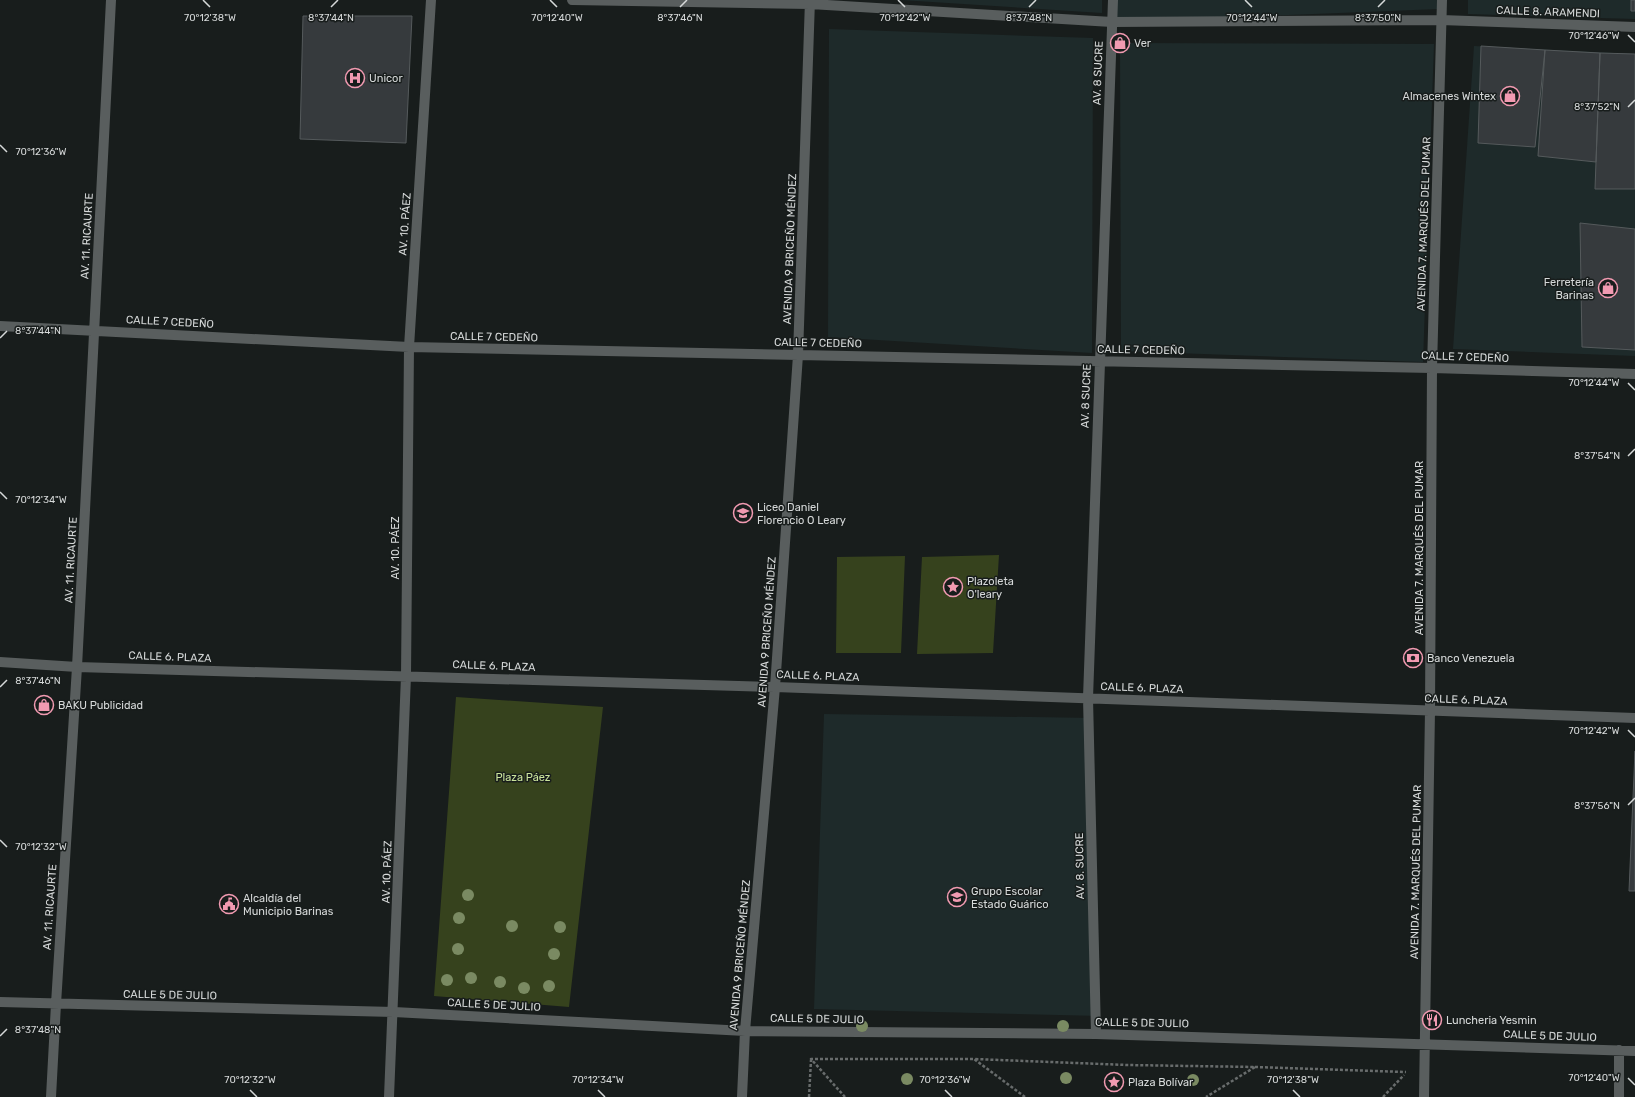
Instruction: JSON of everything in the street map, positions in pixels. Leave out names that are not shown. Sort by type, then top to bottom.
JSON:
[{"type":"street","name":"AV. 11. RICAURTE","points":[[51,1097],[77,667],[111,0]]},
{"type":"street","name":"AV. 10. PÁEZ","points":[[389,1097],[394,1012],[406,676],[409,347],[431,0]]},
{"type":"street","name":"CALLE 8. ARAMENDI","points":[[572,0],[810,2],[1112,22],[1441,20],[1635,27]]},
{"type":"street","name":"AV. 8 SUCRE","points":[[1088,698],[1113,0]]},
{"type":"street","name":"AVENIDA 7. MARQUÉS DEL PUMAR","points":[[1424,1097],[1430,710],[1432,368],[1442,0]]},
{"type":"street","name":"AVENIDA 9 BRICEÑO MÉNDEZ","points":[[742,1097],[745,1031],[776,687],[798,355],[810,2]]},
{"type":"street","name":"CALLE 7 CEDEÑO","points":[[0,326],[409,347],[1432,368],[1635,374]]},
{"type":"street","name":"CALLE 6. PLAZA","points":[[0,662],[77,667],[776,687],[1635,718]]},
{"type":"street","name":"AV. 8. SUCRE","points":[[1088,698],[1096,1034]]},
{"type":"street","name":"CALLE 5 DE JULIO","points":[[0,1002],[394,1012],[745,1031],[1096,1034],[1635,1050]]},
{"type":"street","points":[[1619,1050],[1619,1097]]},
{"type":"path","points":[[811,1059],[974,1059],[1127,1065],[1408,1072]]},
{"type":"path","points":[[809,1097],[811,1059]]},
{"type":"path","points":[[811,1059],[845,1097]]},
{"type":"path","points":[[974,1059],[1025,1097]]},
{"type":"path","points":[[1206,1097],[1255,1067]]},
{"type":"path","points":[[1407,1078],[1408,1072]]},
{"type":"path","points":[[1383,1097],[1408,1072]]},
{"type":"shaded area","points":[[901,0],[1102,0],[1102,13]]},
{"type":"shaded area","points":[[1113,0],[1440,0],[1439,9],[1112,22]]},
{"type":"shaded area","points":[[1468,0],[1635,0],[1635,19],[1468,14]]},
{"type":"shaded area","points":[[829,29],[1093,38],[1092,353],[828,337]]},
{"type":"shaded area","points":[[1120,43],[1434,44],[1423,362],[1121,351]]},
{"type":"shaded area","points":[[1474,46],[1635,54],[1635,356],[1453,349]]},
{"type":"shaded area","name":"Grupo Escolar Estado Guárico","points":[[824,714],[1093,718],[1100,1016],[814,1009]]},
{"type":"green space","points":[[999,555],[993,653],[917,654],[922,557]]},
{"type":"green space","points":[[905,556],[901,653],[836,653],[837,557]]},
{"type":"green space","name":"Plaza Páez","points":[[456,697],[603,707],[569,1007],[434,996]]},
{"type":"building","points":[[1631,0],[1635,0],[1635,11],[1631,11]]},
{"type":"building","name":"Unicor","points":[[303,16],[412,16],[406,143],[300,139]]},
{"type":"building","name":"Almacenes Wintex","points":[[1481,46],[1545,50],[1535,147],[1478,143]]},
{"type":"building","points":[[1545,50],[1600,53],[1596,162],[1538,156]]},
{"type":"building","points":[[1600,53],[1635,54],[1635,189],[1595,189]]},
{"type":"building","name":"Ferretería Barinas","points":[[1580,223],[1635,229],[1635,350],[1582,347]]},
{"type":"building","points":[[1635,751],[1635,891],[1629,891]]},
{"type":"place","name":"Ver","points":[[1120,43]]},
{"type":"place","name":"Unicor","points":[[355,78]]},
{"type":"place","name":"Almacenes Wintex","points":[[1510,96]]},
{"type":"place","name":"Ferretería Barinas","points":[[1608,288]]},
{"type":"place","name":"Liceo Daniel Florencio O Leary","points":[[743,513]]},
{"type":"place","name":"Plazoleta O'leary","points":[[953,587]]},
{"type":"place","name":"Banco Venezuela","points":[[1413,658]]},
{"type":"place","name":"BAKU Publicidad","points":[[44,705]]},
{"type":"place","name":"Grupo Escolar Estado Guárico","points":[[957,897]]},
{"type":"place","name":"Alcaldía del Municipio Barinas","points":[[229,904]]},
{"type":"place","name":"Luncheria Yesmin","points":[[1432,1020]]},
{"type":"place","name":"Plaza Bolívar","points":[[1114,1082]]}]
